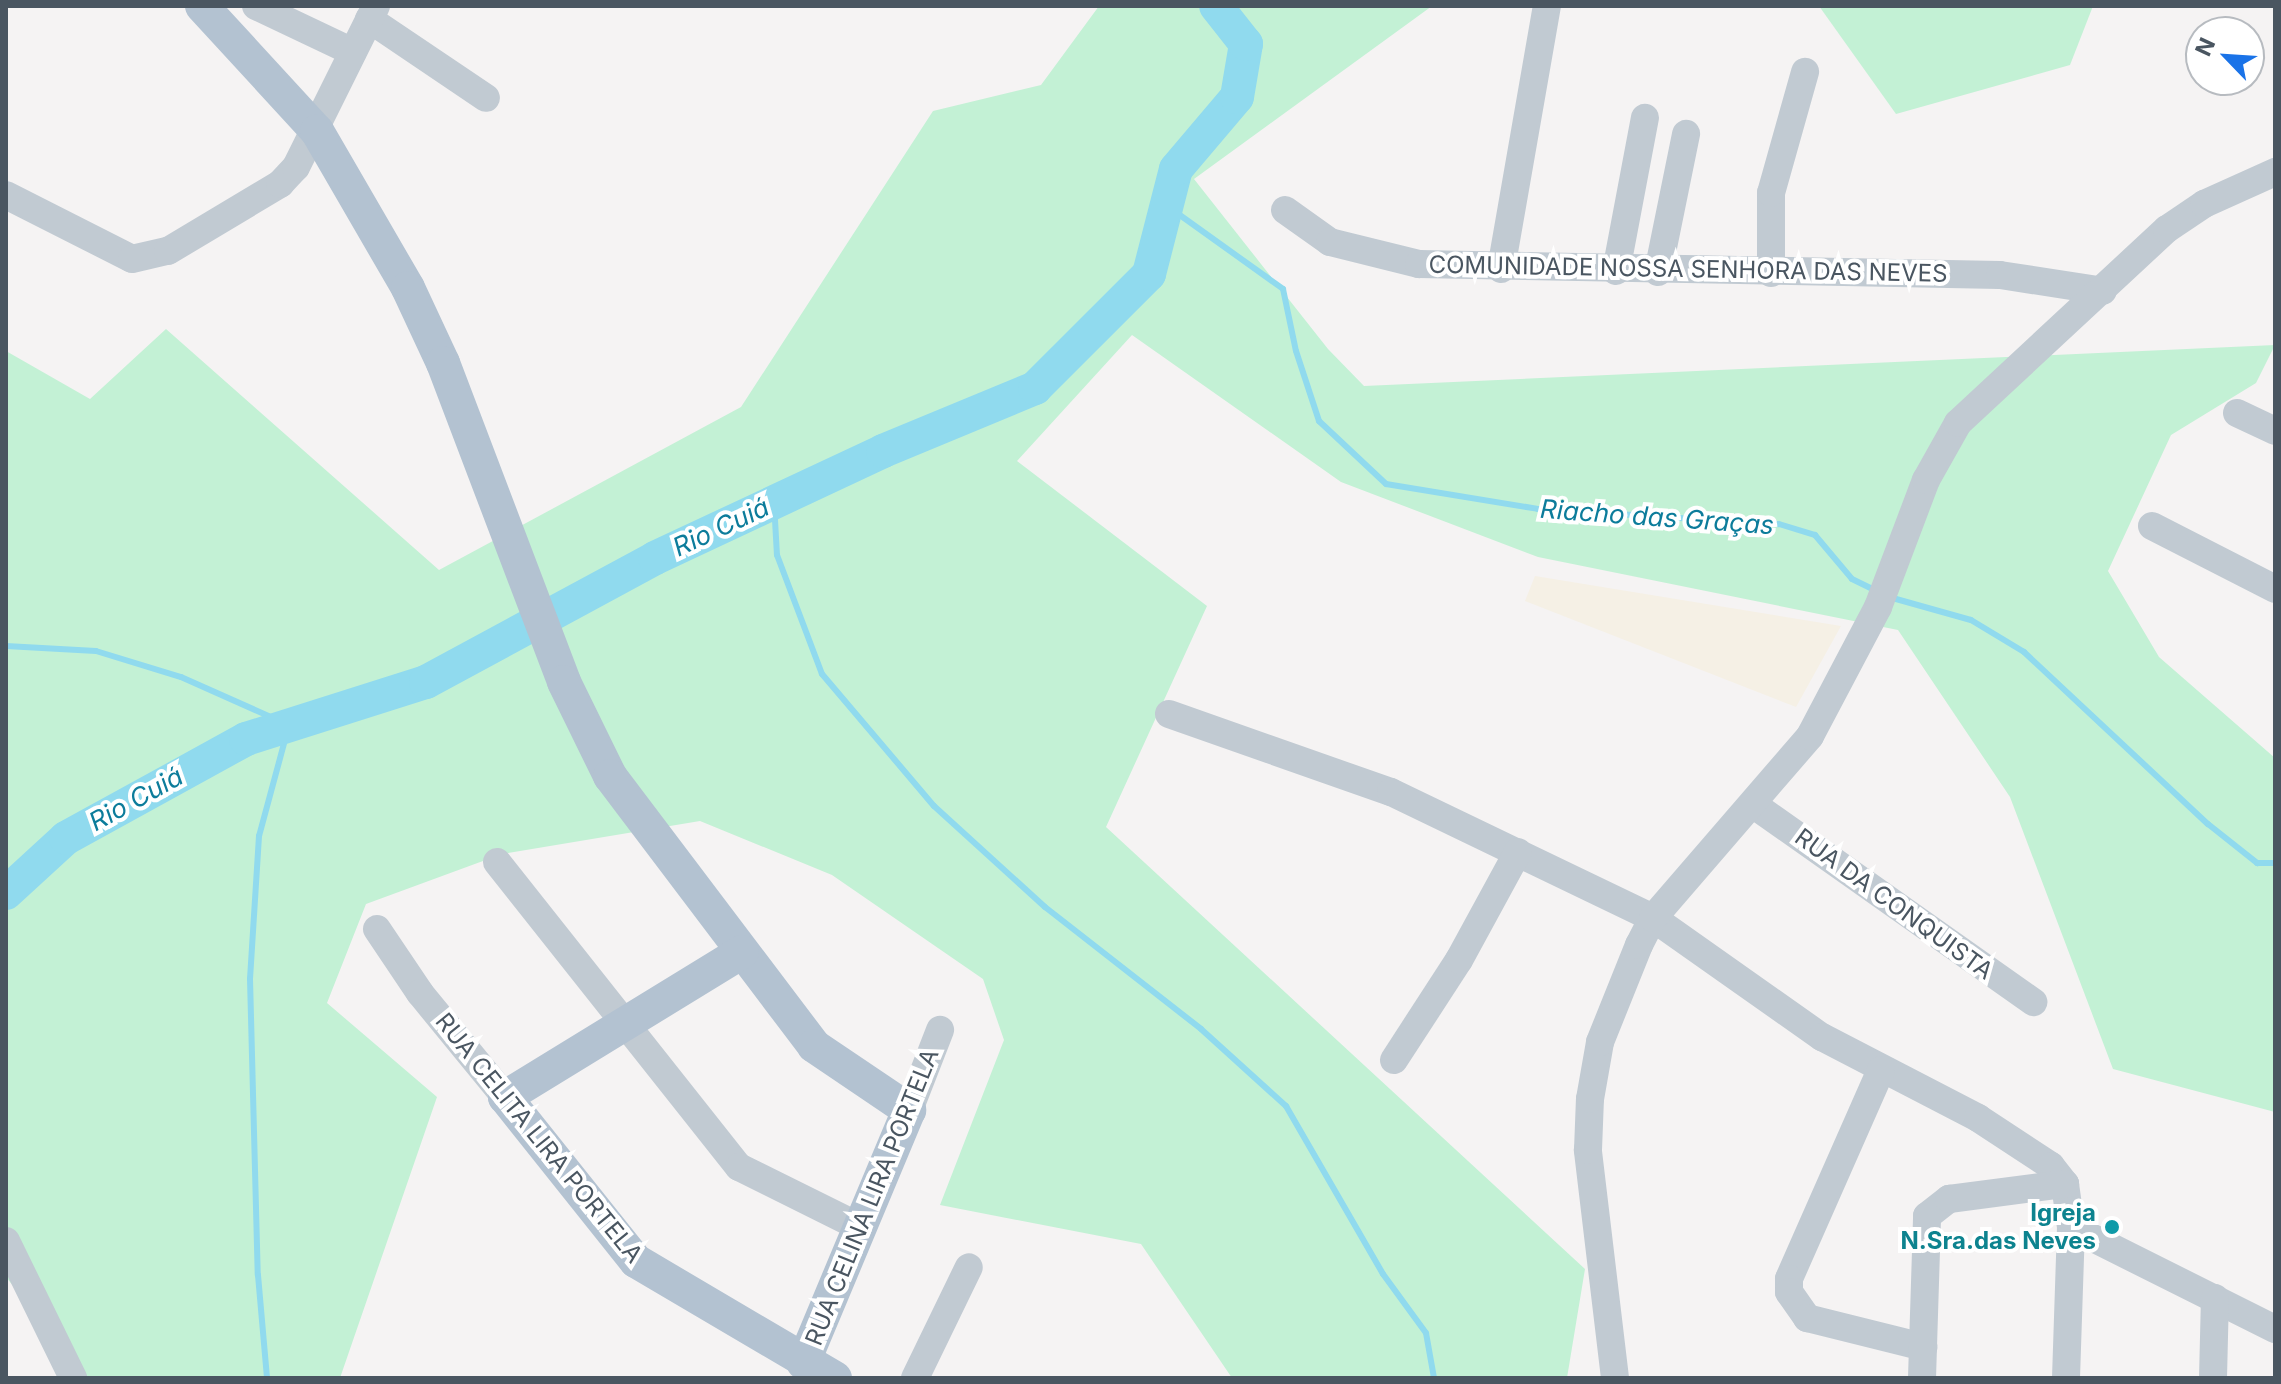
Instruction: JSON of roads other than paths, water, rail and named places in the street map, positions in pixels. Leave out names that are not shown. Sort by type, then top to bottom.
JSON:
[{"type":"main road","points":[[202,6],[317,131],[366,210],[443,363],[564,682],[610,776],[737,963],[814,1046],[909,1110]]},
{"type":"main road","points":[[505,1097],[626,1024],[737,963]]},
{"type":"main road","name":"RUA CELITA LIRA PORTELA","points":[[505,1097],[636,1261],[771,1340],[807,1354],[835,1378]]},
{"type":"main road","name":"RUA CELINA LIRA PORTELA","points":[[807,1354],[909,1110]]},
{"type":"street","points":[[256,6],[353,52]]},
{"type":"street","points":[[1501,269],[1547,6]]},
{"type":"street","points":[[6,195],[132,259],[146,259],[280,184],[317,131],[372,12],[486,98]]},
{"type":"street","points":[[1771,273],[1771,193],[1805,72]]},
{"type":"street","points":[[1616,271],[1645,118]]},
{"type":"street","points":[[1658,272],[1686,134]]},
{"type":"street","points":[[1615,1378],[1588,1150],[1590,1099],[1600,1042],[1653,918],[1754,805],[1810,736],[1883,595],[1946,437],[1973,404],[2007,380],[2167,229],[2204,204],[2275,172]]},
{"type":"street","name":"COMUNIDADE NOSSA SENHORA DAS NEVES","points":[[1285,210],[1330,242],[1355,251],[1419,264],[1658,272],[2000,275],[2103,291]]},
{"type":"street","points":[[2237,413],[2275,431]]},
{"type":"street","points":[[2152,526],[2275,589]]},
{"type":"street","points":[[1169,714],[1391,792],[1653,918],[1769,1003],[1881,1070],[1978,1118],[2051,1166],[2065,1184],[2071,1227],[2066,1378]]},
{"type":"street","name":"RUA DA CONQUISTA","points":[[1754,805],[2033,1002]]},
{"type":"street","points":[[1394,1060],[1459,960],[1518,852]]},
{"type":"street","points":[[497,862],[739,1167],[858,1226]]},
{"type":"street","name":"RUA CELITA LIRA PORTELA","points":[[377,929],[420,993],[505,1097]]},
{"type":"street","name":"RUA CELINA LIRA PORTELA","points":[[909,1110],[940,1030]]},
{"type":"street","points":[[1881,1070],[1789,1279],[1789,1292],[1807,1318],[1923,1347]]},
{"type":"street","points":[[1922,1378],[1924,1226],[1935,1206],[1949,1199],[2065,1184]]},
{"type":"street","points":[[2071,1227],[2275,1329]]},
{"type":"street","points":[[6,1241],[73,1378]]},
{"type":"street","points":[[915,1378],[969,1267]]},
{"type":"street","points":[[2213,1378],[2215,1298]]},
{"type":"waterway","name":"Rio Cuiá","points":[[6,893],[66,838],[246,739],[426,682],[655,558],[883,451],[1035,388],[1149,274],[1176,169],[1237,97],[1246,44],[1216,6]]},
{"type":"waterway","name":"Riacho das Graças","points":[[1170,208],[1283,289],[1296,351],[1319,421],[1386,484],[1538,509],[1779,524],[1815,535],[1852,579],[1875,590]]},
{"type":"waterway","points":[[774,502],[777,555],[822,674],[934,806],[1045,907],[1201,1029],[1286,1106],[1383,1274],[1426,1333],[1434,1378]]},
{"type":"waterway","name":"Riacho das Graças","points":[[1889,597],[1971,620],[2024,652],[2208,824],[2257,863],[2275,863]]},
{"type":"waterway","points":[[6,646],[96,651],[181,677],[289,725],[259,836],[250,979],[258,1275],[267,1378]]},
{"type":"place","name":"Igreja N.Sra.das Neves","points":[[2112,1227]]}]
